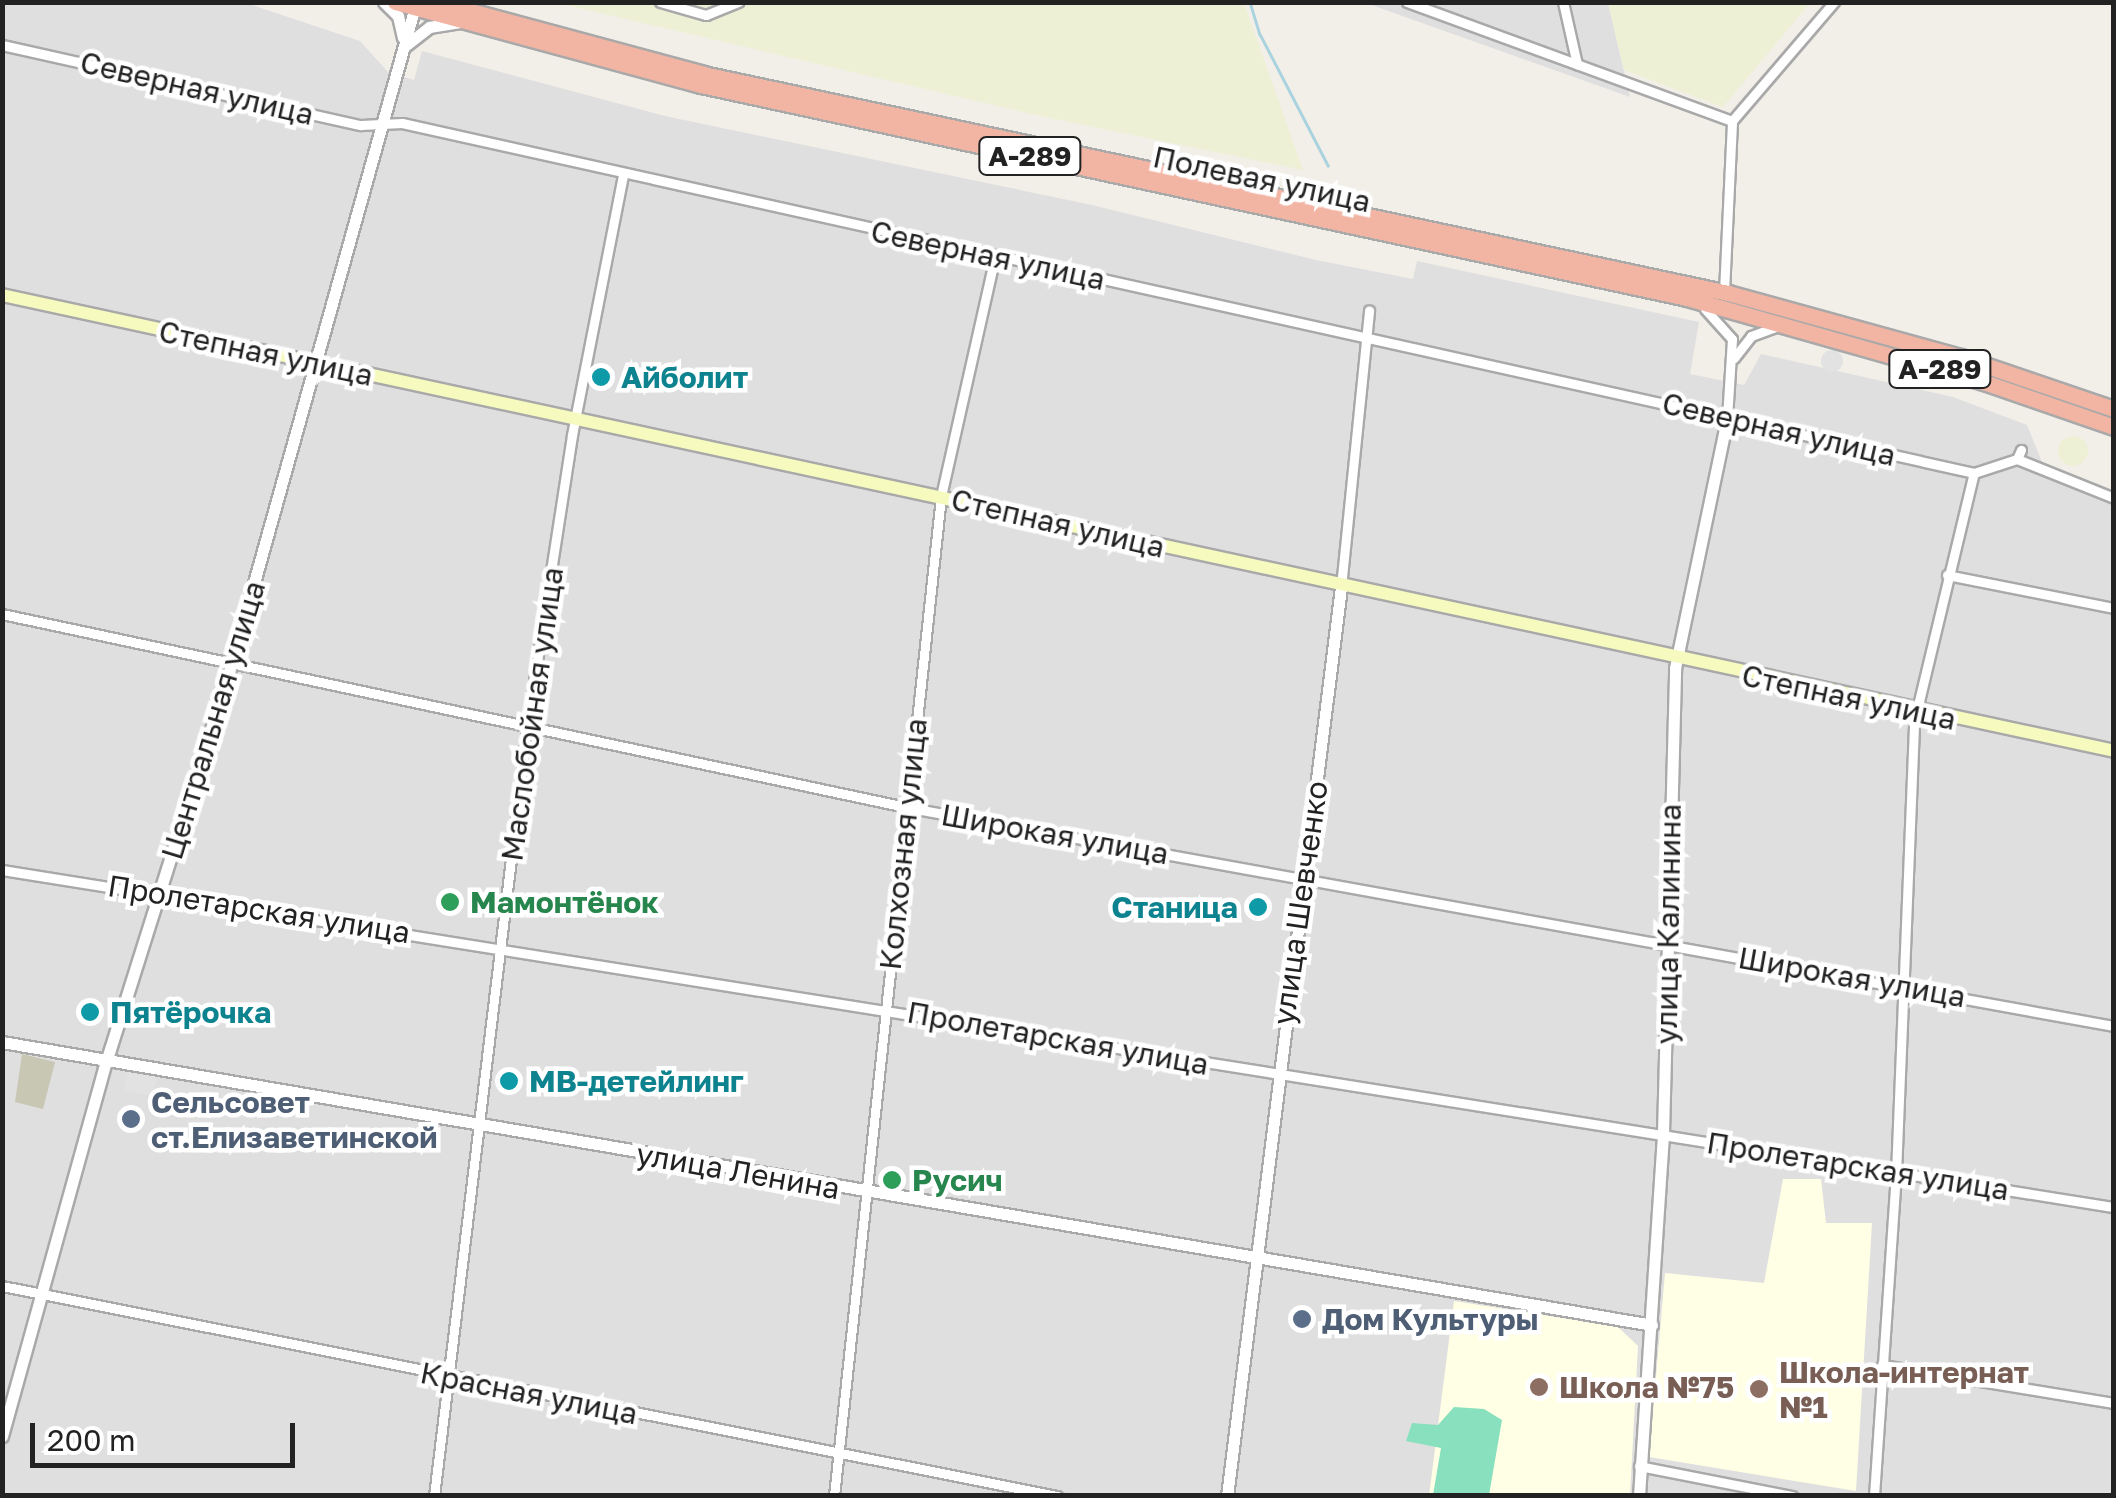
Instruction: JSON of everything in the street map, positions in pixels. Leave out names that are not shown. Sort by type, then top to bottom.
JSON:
[{"type":"highway","name":"Полевая улица","points":[[394,2],[701,85],[1686,298],[1797,327],[2083,415],[2114,429]]},
{"type":"highway","name":"Полевая улица","points":[[436,2],[703,74],[1724,292],[1960,357],[2114,409]]},
{"type":"main road","name":"Степная улица","points":[[2,296],[2114,752]]},
{"type":"street","points":[[384,2],[398,16],[403,50]]},
{"type":"street","points":[[660,2],[706,15],[738,2]]},
{"type":"street","points":[[1408,2],[1732,121]]},
{"type":"street","points":[[1563,2],[1577,64]]},
{"type":"street","points":[[1724,292],[1732,121],[1834,2]]},
{"type":"street","name":"Центральная улица","points":[[2,1436],[106,1062],[232,665],[415,5]]},
{"type":"street","points":[[403,50],[430,27],[465,22]]},
{"type":"street","name":"Северная улица","points":[[2,44],[361,124],[382,123],[623,174],[1974,473]]},
{"type":"street","name":"Маслобойная улица","points":[[434,1496],[482,1126],[527,726],[577,419],[623,174]]},
{"type":"street","name":"Колхозная улица","points":[[834,1496],[842,1452],[941,496],[994,256]]},
{"type":"street","name":"А-289","points":[[1686,298],[1727,327],[1734,358]]},
{"type":"street","name":"улица Шевченко","points":[[1227,1496],[1371,338],[1369,310]]},
{"type":"street","points":[[1734,358],[1761,330],[1797,327]]},
{"type":"street","name":"улица Калинина","points":[[1639,1496],[1663,1134],[1676,659],[1728,420],[1734,358]]},
{"type":"street","points":[[1874,1496],[1896,1174],[1917,712],[1947,575],[1974,473],[2019,454],[2114,498]]},
{"type":"street","points":[[1947,575],[2114,608]]},
{"type":"street","name":"Широкая улица","points":[[2,614],[906,807],[2114,1026]]},
{"type":"street","name":"Пролетарская улица","points":[[2,870],[500,946],[1277,1076],[2114,1207]]},
{"type":"street","name":"улица Ленина","points":[[2,1042],[1652,1325]]},
{"type":"street","name":"Красная улица","points":[[2,1286],[448,1378],[1057,1496]]},
{"type":"street","points":[[1882,1364],[2114,1403]]},
{"type":"street","points":[[1639,1466],[1792,1496]]},
{"type":"shaded area","points":[[1608,2],[1810,3],[1723,107],[1624,70]]},
{"type":"shaded area","points":[[3,3],[246,3],[360,41],[388,72],[414,80],[422,51],[665,116],[1092,205],[1316,260],[1413,279],[1417,261],[1699,322],[1690,374],[1744,385],[1761,354],[1953,397],[2027,425],[2042,462],[2113,490],[2113,1495],[3,1496]]},
{"type":"shaded area","points":[[557,3],[1244,3],[1303,170],[1045,117]]},
{"type":"shaded area","points":[[1366,3],[1608,3],[1630,97]]},
{"type":"shaded area","points":[[1832,350],[1840,353],[1840,369],[1832,372],[1824,369],[1821,361],[1824,353]]},
{"type":"shaded area","points":[[2073,436],[2087,445],[2088,451],[2079,465],[2073,466],[2059,457],[2058,451],[2067,437]]},
{"type":"shaded area","points":[[22,1054],[55,1062],[43,1109],[15,1102]]},
{"type":"shaded area","points":[[128,1068],[157,1074],[153,1096],[123,1090]]},
{"type":"shaded area","name":"Школа-интернат №1","points":[[1783,1179],[1821,1179],[1826,1223],[1872,1223],[1856,1491],[1649,1457],[1665,1273],[1764,1283]]},
{"type":"shaded area","name":"Школа №75","points":[[1454,1301],[1618,1327],[1638,1346],[1630,1495],[1429,1496]]},
{"type":"green space","points":[[1454,1407],[1484,1409],[1502,1420],[1489,1495],[1433,1495],[1441,1448],[1406,1441],[1412,1423],[1438,1425]]},
{"type":"waterway","points":[[1250,2],[1260,34],[1328,165]]},
{"type":"place","name":"Айболит","points":[[601,377]]},
{"type":"place","name":"Мамонтёнок","points":[[450,902]]},
{"type":"place","name":"Станица","points":[[1258,907]]},
{"type":"place","name":"Пятёрочка","points":[[90,1012]]},
{"type":"place","name":"MB-детейлинг","points":[[509,1081]]},
{"type":"place","name":"Сельсовет ст.Елизаветинской","points":[[131,1119]]},
{"type":"place","name":"Русич","points":[[892,1180]]},
{"type":"place","name":"Дом Культуры","points":[[1302,1319]]},
{"type":"place","name":"Школа №75","points":[[1539,1387]]},
{"type":"place","name":"Школа-интернат №1","points":[[1759,1389]]}]
